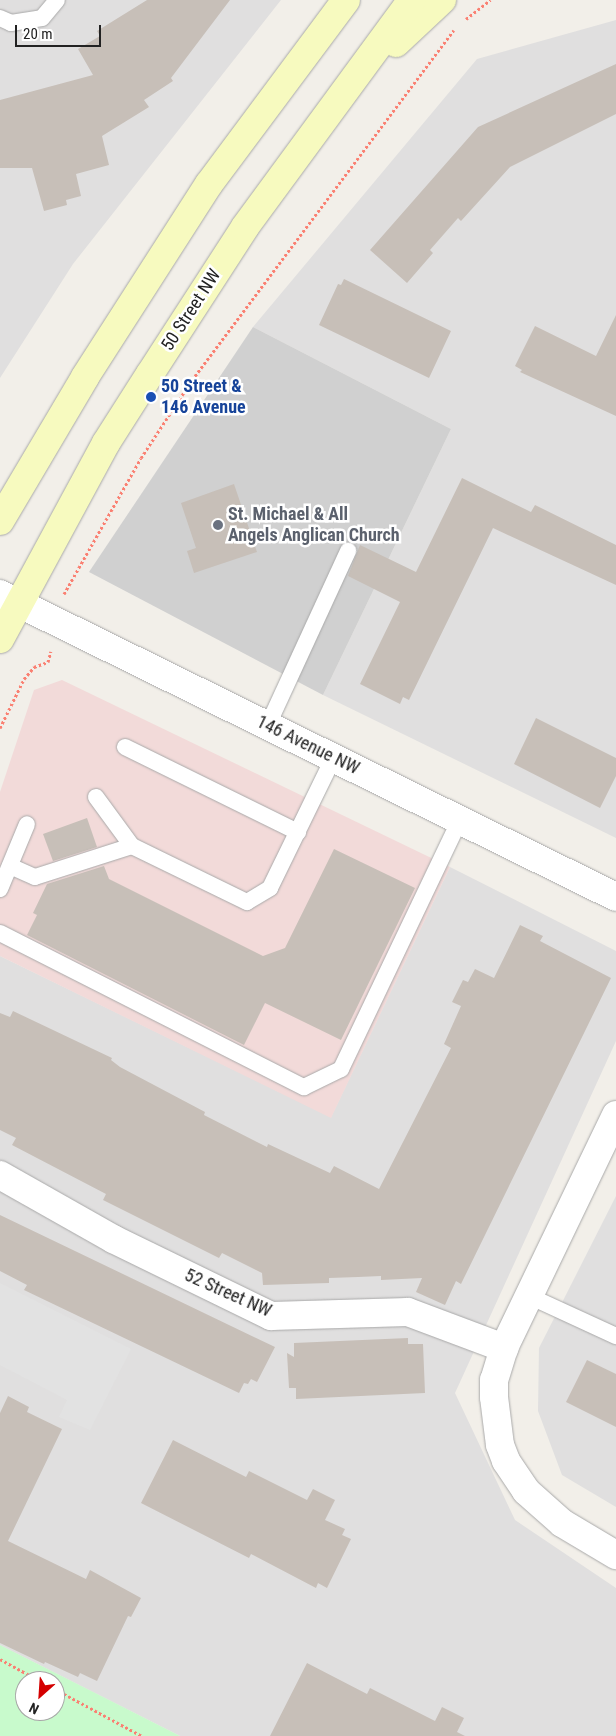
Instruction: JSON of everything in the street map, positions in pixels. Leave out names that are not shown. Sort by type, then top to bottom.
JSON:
[{"type":"main road","points":[[0,520],[85,377],[209,184],[346,0]]},
{"type":"main road","name":"50 Street NW","points":[[0,639],[9,599],[150,374],[245,227],[412,0]]},
{"type":"main road","points":[[336,101],[442,0]]},
{"type":"street","name":"146 Avenue NW","points":[[9,599],[616,897]]},
{"type":"street","points":[[616,1115],[504,1348],[494,1380],[497,1432],[515,1476],[556,1518],[616,1555]]},
{"type":"street","name":"52 Street NW","points":[[0,1175],[113,1239],[270,1316],[408,1312],[504,1348]]},
{"type":"lane","points":[[0,18],[11,23],[42,18],[57,0]]},
{"type":"lane","points":[[268,725],[348,551]]},
{"type":"lane","points":[[125,748],[298,832]]},
{"type":"lane","points":[[96,796],[132,846],[247,902],[270,888],[334,757]]},
{"type":"lane","points":[[0,934],[304,1087],[340,1069],[460,819]]},
{"type":"lane","points":[[0,889],[27,824]]},
{"type":"lane","points":[[10,866],[35,877],[132,846]]},
{"type":"lane","points":[[529,1296],[616,1336]]},
{"type":"path","points":[[462,22],[490,0]]},
{"type":"path","points":[[0,728],[24,679],[34,668],[48,662],[65,590],[96,535],[192,380],[456,27]]},
{"type":"path","points":[[0,1659],[22,1671]]},
{"type":"path","points":[[65,1694],[142,1736]]},
{"type":"shaded area","points":[[0,0],[281,0],[73,264],[0,378]]},
{"type":"shaded area","points":[[616,20],[616,838],[323,695],[451,429],[253,327],[477,59]]},
{"type":"shaded area","points":[[253,327],[451,429],[323,695],[89,572]]},
{"type":"shaded area","points":[[62,680],[450,867],[331,1118],[0,956],[0,792],[34,690]]},
{"type":"shaded area","points":[[450,867],[616,951],[616,1041],[455,1393],[515,1520],[616,1588],[616,1736],[180,1736],[65,1678],[65,1671],[51,1671],[0,1645],[0,956],[331,1117]]},
{"type":"shaded area","points":[[616,1196],[616,1507],[562,1475],[538,1411],[539,1348]]},
{"type":"shaded area","points":[[0,1283],[131,1349],[90,1430],[59,1417],[67,1400],[0,1365]]},
{"type":"green space","points":[[0,1645],[51,1671],[15,1671],[15,1721],[65,1721],[65,1678],[180,1736],[0,1736]]},
{"type":"building","points":[[147,0],[230,0],[171,78],[173,81],[144,100],[149,107],[102,136],[109,165],[76,174],[81,196],[66,200],[67,205],[44,211],[32,168],[0,168],[0,100],[93,75],[78,49],[100,36],[97,31]]},
{"type":"building","points":[[616,64],[616,114],[510,167],[461,221],[458,218],[430,250],[433,253],[407,283],[370,250],[478,127]]},
{"type":"building","points":[[344,279],[451,331],[429,378],[319,325],[338,284],[341,285]]},
{"type":"building","points":[[616,315],[616,416],[520,372],[522,370],[515,366],[535,326],[596,356]]},
{"type":"building","points":[[462,478],[531,512],[535,505],[616,545],[616,585],[493,528],[409,700],[403,697],[400,704],[360,684],[400,602],[348,576],[360,545],[416,572]]},
{"type":"building","name":"St. Michael & All Angels Anglican Church","points":[[234,484],[257,552],[194,573],[187,551],[196,548],[181,503]]},
{"type":"building","points":[[536,718],[616,758],[616,776],[600,808],[514,764]]},
{"type":"building","points":[[87,818],[97,847],[53,861],[43,834]]},
{"type":"building","points":[[334,849],[415,888],[341,1040],[265,1003],[244,1045],[27,935],[37,915],[33,913],[47,884],[104,866],[109,879],[263,956],[285,948]]},
{"type":"building","points":[[520,925],[543,936],[540,941],[611,978],[461,1284],[456,1281],[445,1305],[416,1292],[422,1278],[381,1280],[381,1276],[329,1278],[329,1283],[263,1285],[262,1273],[222,1253],[219,1258],[103,1200],[106,1194],[12,1145],[16,1138],[0,1130],[0,1013],[10,1017],[13,1011],[112,1058],[111,1060],[120,1067],[205,1112],[204,1115],[267,1147],[268,1144],[330,1173],[334,1166],[379,1189],[451,1048],[444,1044],[461,1006],[452,1002],[463,980],[468,982],[475,969],[494,978]]},
{"type":"building","points":[[0,1215],[275,1347],[257,1382],[251,1379],[248,1384],[244,1383],[239,1393],[24,1290],[27,1285],[0,1271]]},
{"type":"building","points":[[408,1338],[408,1344],[423,1344],[425,1393],[296,1399],[296,1388],[289,1388],[287,1353],[294,1357],[294,1343]]},
{"type":"building","points":[[587,1360],[616,1374],[616,1427],[566,1402]]},
{"type":"building","points":[[8,1396],[29,1407],[27,1412],[62,1429],[8,1541],[86,1579],[90,1570],[141,1598],[131,1617],[128,1616],[97,1681],[80,1673],[78,1677],[45,1662],[44,1664],[0,1643],[0,1413]]},
{"type":"building","points":[[173,1440],[246,1477],[249,1471],[307,1500],[313,1489],[335,1500],[325,1520],[345,1529],[342,1535],[351,1539],[327,1588],[318,1583],[316,1588],[251,1554],[249,1558],[141,1503]]},
{"type":"building","points":[[307,1663],[367,1694],[370,1688],[435,1721],[442,1707],[464,1718],[457,1732],[465,1736],[270,1736]]},
{"type":"place","name":"50 Street & 146 Avenue","points":[[151,397]]},
{"type":"place","name":"St. Michael & All Angels Anglican Church","points":[[218,525]]}]
